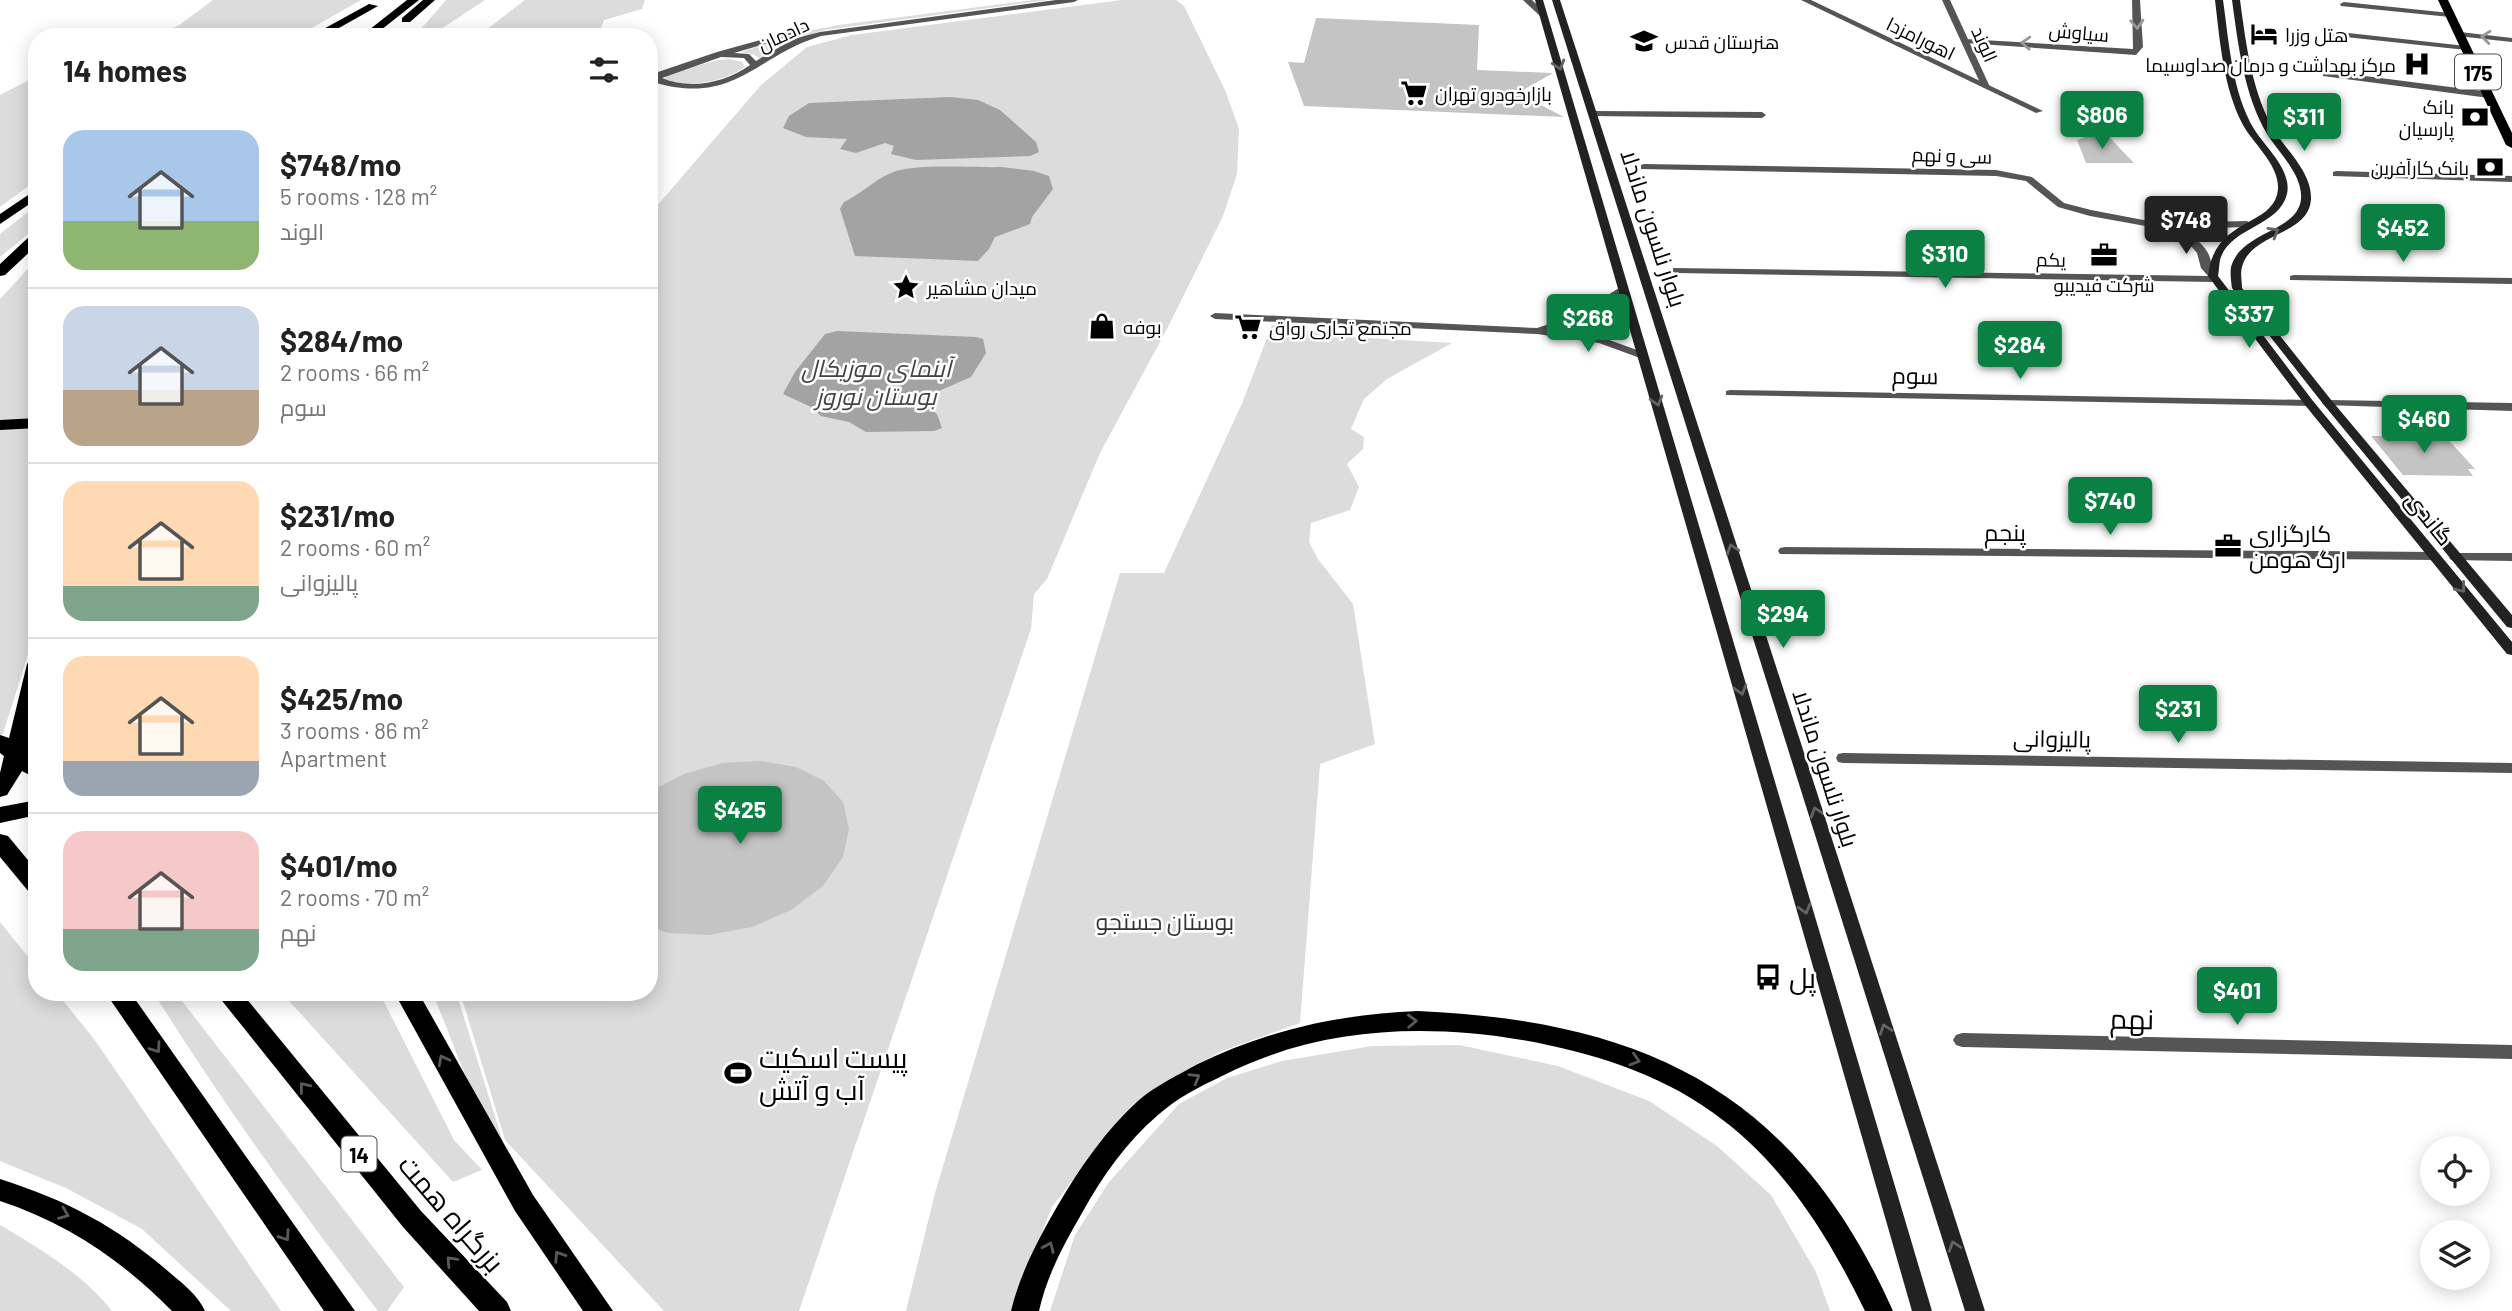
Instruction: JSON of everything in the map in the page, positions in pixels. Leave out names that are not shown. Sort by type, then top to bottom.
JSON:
[{"type":"highway","points":[[377,28],[414,0]]},
{"type":"highway","points":[[397,28],[430,0]]},
{"type":"highway","points":[[330,28],[376,3]]},
{"type":"highway","points":[[343,28],[376,3]]},
{"type":"highway","points":[[0,220],[28,200]]},
{"type":"highway","points":[[0,272],[28,246]]},
{"type":"highway","points":[[0,425],[28,423]]},
{"type":"highway","points":[[5,781],[28,697]]},
{"type":"highway","points":[[0,742],[28,732]]},
{"type":"highway","points":[[0,742],[28,765]]},
{"type":"highway","points":[[5,781],[28,744]]},
{"type":"highway","points":[[0,815],[28,809]]},
{"type":"highway","points":[[0,842],[28,875]]},
{"type":"highway","points":[[123,1001],[304,1262],[341,1311]]},
{"type":"highway","name":"بزرگراه همت","points":[[234,1001],[412,1219],[497,1311]]},
{"type":"highway","points":[[411,1001],[524,1203],[599,1311]]},
{"type":"highway","points":[[1025,1311],[1050,1243],[1090,1172],[1149,1108],[1198,1076],[1255,1048],[1315,1029],[1436,1020],[1486,1023],[1571,1041],[1653,1066],[1721,1104],[1773,1147],[1818,1201],[1859,1268],[1879,1311]]},
{"type":"highway","points":[[0,1189],[74,1218],[174,1293],[191,1311]]},
{"type":"main road","name":"بلوار نلسون ماندلا","points":[[1556,0],[1975,1311]]},
{"type":"main road","points":[[2219,0],[2230,68],[2242,111],[2255,139],[2277,169],[2283,186],[2279,204],[2247,224],[2227,240],[2220,250],[2213,276],[2235,281],[2234,269],[2240,255],[2250,245],[2301,215],[2306,203],[2306,190],[2298,172],[2267,125],[2248,65],[2236,0]]},
{"type":"main road","name":"175","points":[[2443,0],[2512,145]]},
{"type":"main road","name":"بلوار نلسون ماندلا","points":[[1541,7],[1922,1311]]},
{"type":"main road","name":"گاندی","points":[[2213,276],[2309,402],[2512,650]]},
{"type":"main road","name":"گاندی","points":[[2235,281],[2241,295],[2328,403],[2512,624]]},
{"type":"main road","points":[[2309,402],[2328,403]]},
{"type":"main road","points":[[2434,556],[2456,557]]},
{"type":"street","name":"دادمان","points":[[658,77],[720,54],[816,26],[1009,0]]},
{"type":"street","name":"دادمان","points":[[658,80],[687,86],[713,84],[734,79],[796,41],[820,34],[1074,0]]},
{"type":"street","points":[[1527,0],[1541,7]]},
{"type":"street","name":"اهورامزدا","points":[[1805,0],[1986,87]]},
{"type":"street","name":"الوند","points":[[1946,0],[1986,87],[2039,111]]},
{"type":"street","name":"سیاوش","points":[[1965,41],[2136,52],[2136,0]]},
{"type":"street","points":[[2344,4],[2449,15]]},
{"type":"street","points":[[2330,33],[2466,48]]},
{"type":"street","points":[[2459,34],[2512,40]]},
{"type":"street","points":[[720,54],[746,56],[755,65]]},
{"type":"street","points":[[2326,74],[2489,95]]},
{"type":"street","points":[[1594,114],[1762,115]]},
{"type":"street","name":"سی و نهم","points":[[1644,167],[2008,174],[2034,181],[2066,207],[2159,226],[2247,224]]},
{"type":"street","points":[[2336,174],[2512,179]]},
{"type":"street","points":[[2159,226],[2187,237],[2200,247],[2206,256],[2206,268],[2213,276]]},
{"type":"street","name":"یکم","points":[[1677,271],[2213,276]]},
{"type":"street","points":[[2294,278],[2512,281]]},
{"type":"street","points":[[1537,331],[1578,318],[1624,288]]},
{"type":"street","points":[[1215,316],[1537,331],[1601,340],[1644,356]]},
{"type":"street","name":"سوم","points":[[1730,393],[2309,402]]},
{"type":"street","points":[[2328,403],[2512,407]]},
{"type":"street","name":"پنجم","points":[[1785,551],[2434,556]]},
{"type":"street","points":[[2456,557],[2512,557]]},
{"type":"street","name":"پالیزوانی","points":[[1843,758],[2512,768]]},
{"type":"street","name":"نهم","points":[[1962,1041],[2512,1052]]},
{"type":"green space","points":[[213,0],[361,0],[312,28],[173,28]]},
{"type":"green space","points":[[446,0],[485,0],[443,28],[422,28]]},
{"type":"green space","points":[[525,0],[645,0],[642,9],[604,20],[601,28],[489,28]]},
{"type":"green space","points":[[1048,0],[825,30],[785,42],[760,59],[753,54],[741,52],[839,25]]},
{"type":"green space","points":[[1122,0],[1176,0],[1184,6],[1225,90],[1239,129],[1237,174],[1223,216],[1167,329],[1100,453],[1047,579],[1034,594],[1031,629],[799,1311],[664,1311],[505,1140],[463,1001],[658,1001],[658,205],[761,85],[807,47],[852,35]]},
{"type":"green space","points":[[730,59],[742,62],[745,67],[717,80],[695,84],[665,79],[667,74]]},
{"type":"green space","points":[[28,81],[28,187],[0,207],[0,95]]},
{"type":"green space","points":[[28,212],[28,234],[0,257],[0,234]]},
{"type":"green space","points":[[28,269],[28,654],[0,743],[0,299]]},
{"type":"green space","name":"بوستان جستجو","points":[[1272,325],[1351,337],[1452,343],[1387,379],[1364,399],[1351,429],[1364,437],[1363,449],[1347,464],[1359,487],[1350,510],[1311,523],[1309,542],[1318,559],[1353,604],[1375,744],[1320,764],[1300,1023],[1222,1051],[1164,1084],[1090,1158],[1052,1207],[1011,1311],[906,1311],[935,1193],[1120,573],[1164,573],[1243,401]]},
{"type":"green space","points":[[0,922],[28,957],[28,1001],[63,1001],[94,1039],[281,1311],[231,1311],[142,1229],[68,1189],[0,1161]]},
{"type":"green space","points":[[159,1001],[182,1001],[404,1287],[387,1311],[378,1311],[290,1194]]},
{"type":"green space","points":[[289,1001],[384,1001],[454,1140],[482,1170],[453,1182]]},
{"type":"green space","points":[[436,1001],[459,1001],[503,1142],[481,1107]]},
{"type":"green space","points":[[1459,1045],[1558,1066],[1649,1101],[1717,1146],[1771,1195],[1816,1272],[1830,1311],[1050,1311],[1075,1235],[1109,1182],[1179,1104],[1227,1078],[1282,1061],[1372,1046]]},
{"type":"green space","points":[[0,1225],[74,1274],[112,1311],[0,1311]]},
{"type":"water","points":[[950,97],[978,100],[1000,110],[1036,142],[1039,152],[1030,156],[916,160],[891,154],[894,146],[885,143],[856,153],[840,149],[847,139],[806,137],[783,128],[789,116],[809,103]]},
{"type":"water","points":[[1001,167],[1034,171],[1049,176],[1053,189],[1032,217],[1030,224],[995,237],[978,261],[855,256],[840,209],[844,202],[879,179],[891,173],[914,168]]},
{"type":"water","name":"آبنمای موزیکال بوستان نوروز","points":[[837,331],[976,337],[983,339],[986,353],[971,377],[923,398],[921,403],[937,414],[942,428],[934,431],[866,432],[849,422],[821,416],[811,407],[783,394],[795,372],[825,334]]},
{"type":"building","points":[[1316,18],[1479,25],[1477,70],[1553,73],[1518,93],[1564,117],[1304,106],[1288,62],[1304,63]]},
{"type":"building","points":[[2100,135],[2111,139],[2134,163],[2086,163],[2077,140]]},
{"type":"building","points":[[2444,435],[2475,469],[2468,469],[2473,476],[2403,475],[2371,436]]},
{"type":"building","points":[[761,761],[796,767],[824,781],[843,802],[849,829],[843,857],[823,886],[791,910],[752,927],[709,935],[668,933],[658,929],[658,787],[684,774],[722,763]]},
{"type":"place","name":"هتل وزرا","points":[[2264,34]]},
{"type":"place","name":"هنرستان قدس","points":[[1644,41]]},
{"type":"place","name":"مرکز بهداشت و درمان صداوسیما","points":[[2417,64]]},
{"type":"place","name":"بازارخودرو تهران","points":[[1414,93]]},
{"type":"place","name":"بانک پارسیان","points":[[2475,117]]},
{"type":"place","name":"بانک کارآفرین","points":[[2490,167]]},
{"type":"place","name":"شرکت فیدیبو","points":[[2104,255]]},
{"type":"place","name":"میدان مشاهیر","points":[[906,287]]},
{"type":"place","name":"بوفه","points":[[1102,326]]},
{"type":"place","name":"مجتمع تجاری رواق","points":[[1248,327]]},
{"type":"place","name":"کارگزاری ارگ هومن","points":[[2228,546]]},
{"type":"place","name":"پل","points":[[1768,977]]},
{"type":"place","name":"پیست اسکیت آب و آتش","points":[[738,1073]]}]
